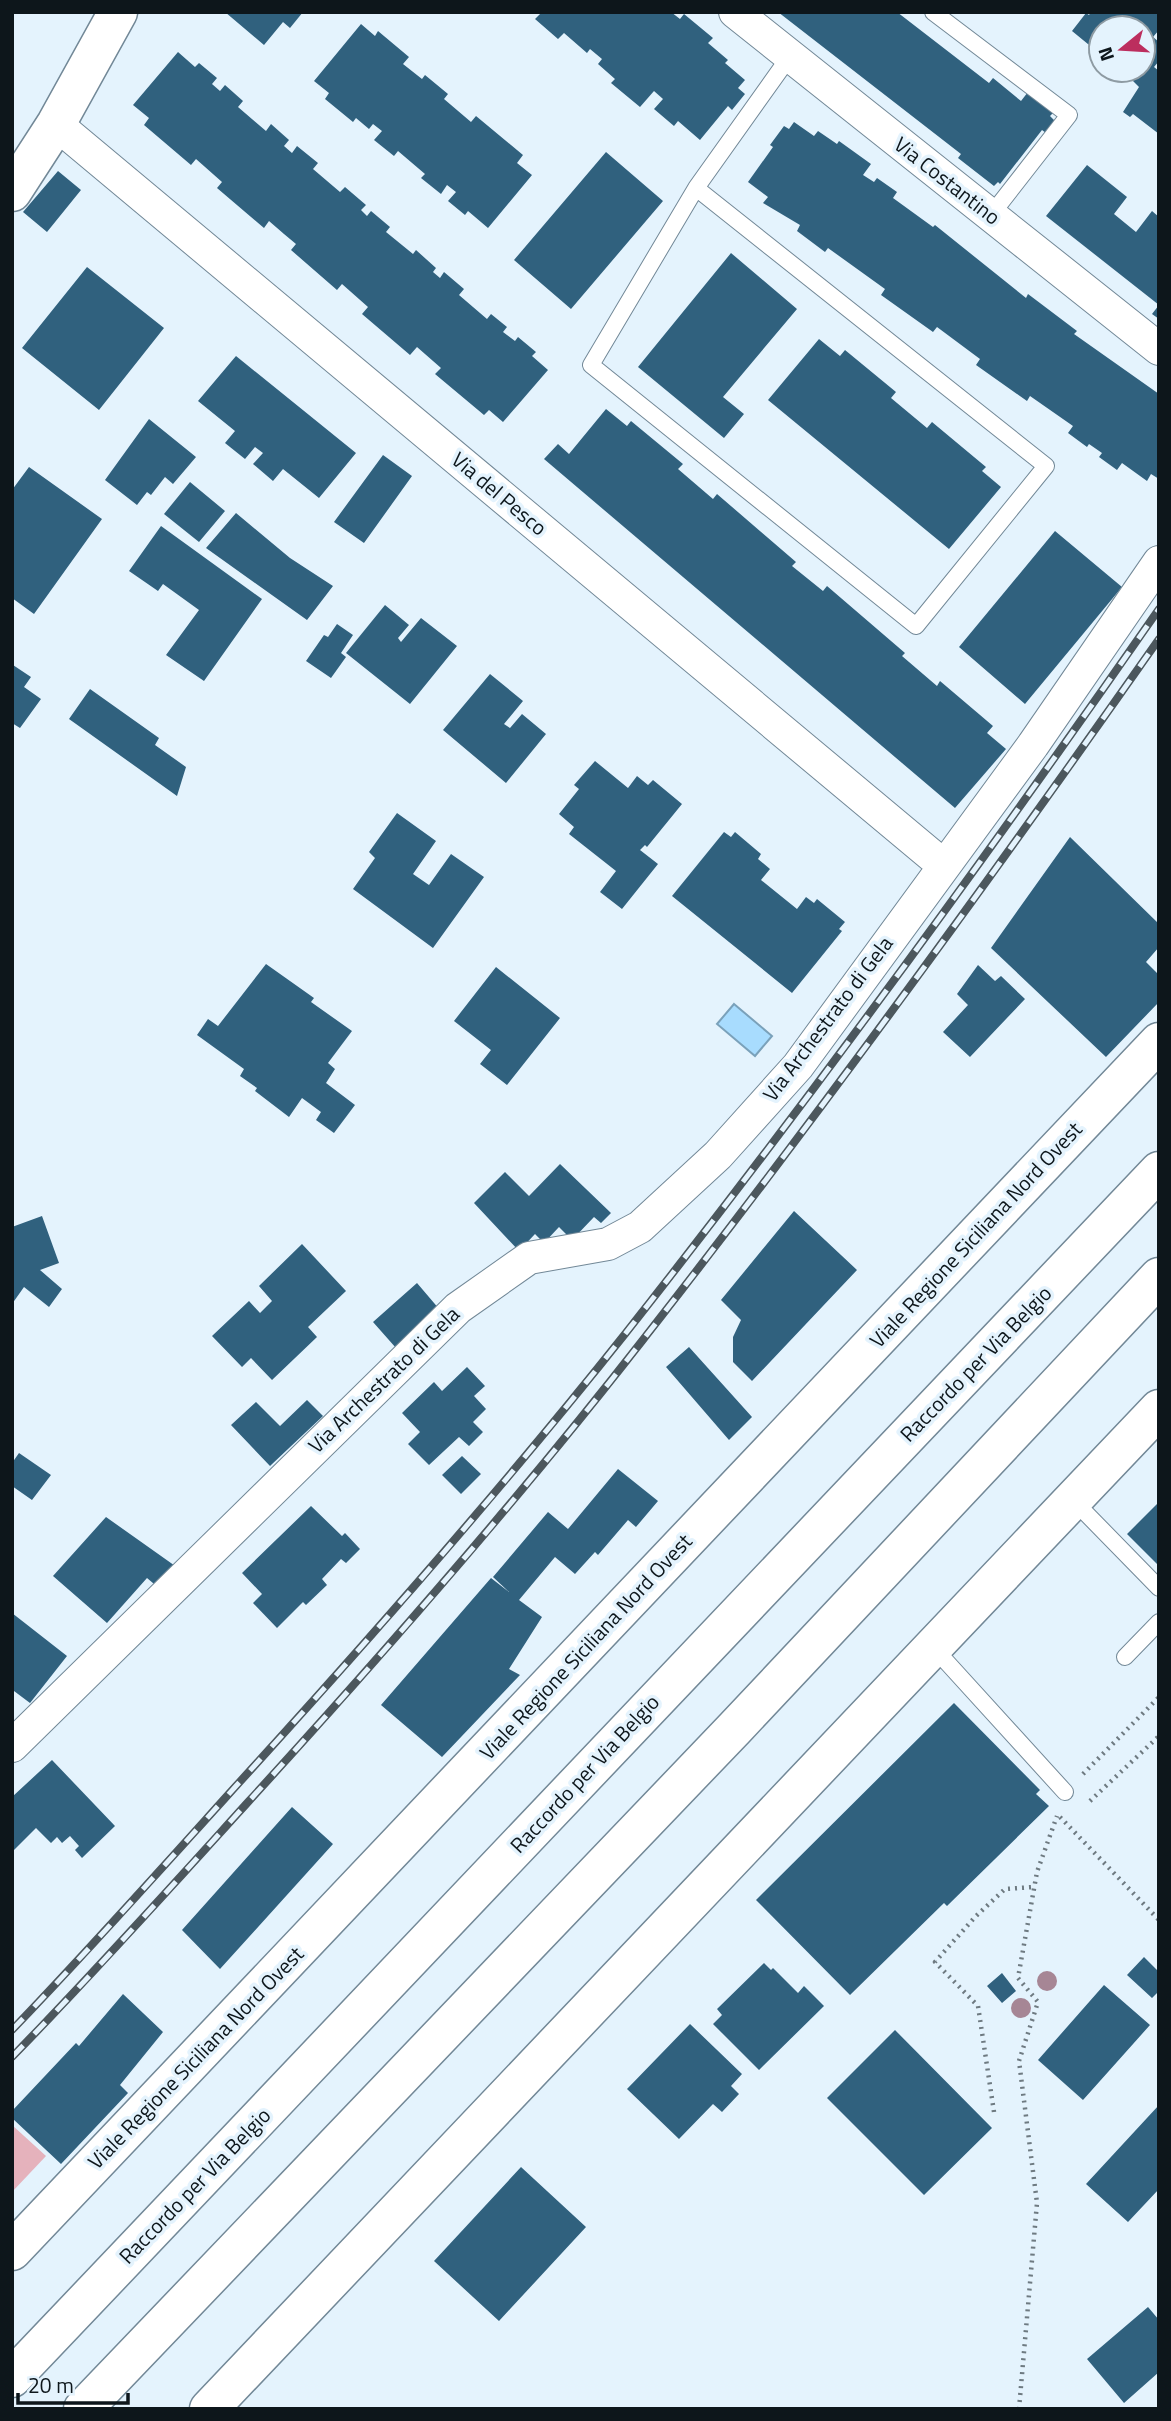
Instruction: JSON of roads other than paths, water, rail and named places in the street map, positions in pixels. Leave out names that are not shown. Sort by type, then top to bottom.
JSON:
[{"type":"main road","points":[[12,192],[56,124],[118,12]]},
{"type":"main road","name":"Viale Regione Siciliana Nord Ovest","points":[[12,2250],[1159,1042]]},
{"type":"main road","name":"Raccordo per Via Belgio","points":[[12,2378],[1159,1171]]},
{"type":"main road","points":[[83,2409],[735,1728],[1159,1277]]},
{"type":"main road","points":[[209,2409],[1159,1409]]},
{"type":"street","name":"Via Costantino","points":[[735,12],[1159,349]]},
{"type":"street","name":"Via del Pesco","points":[[56,124],[943,865]]},
{"type":"street","name":"Via Archestrato di Gela","points":[[12,1746],[458,1308],[529,1258],[608,1244],[640,1227],[718,1155],[798,1066],[1032,745],[1159,562]]},
{"type":"lane","points":[[933,12],[1069,115],[990,215]]},
{"type":"lane","points":[[696,188],[1046,466],[916,626],[591,365],[696,188],[790,56]]},
{"type":"lane","points":[[1073,1500],[1159,1588]]},
{"type":"lane","points":[[1125,1657],[1159,1622]]},
{"type":"lane","points":[[933,1647],[1065,1792]]},
{"type":"water","points":[[734,1004],[772,1036],[755,1056],[717,1024]]},
{"type":"railway","points":[[12,2030],[336,1675],[483,1507],[625,1334],[831,1066],[1030,793],[1159,609]]},
{"type":"railway","points":[[12,2057],[132,1930],[350,1689],[450,1575],[595,1400],[840,1081],[1159,639]]}]
